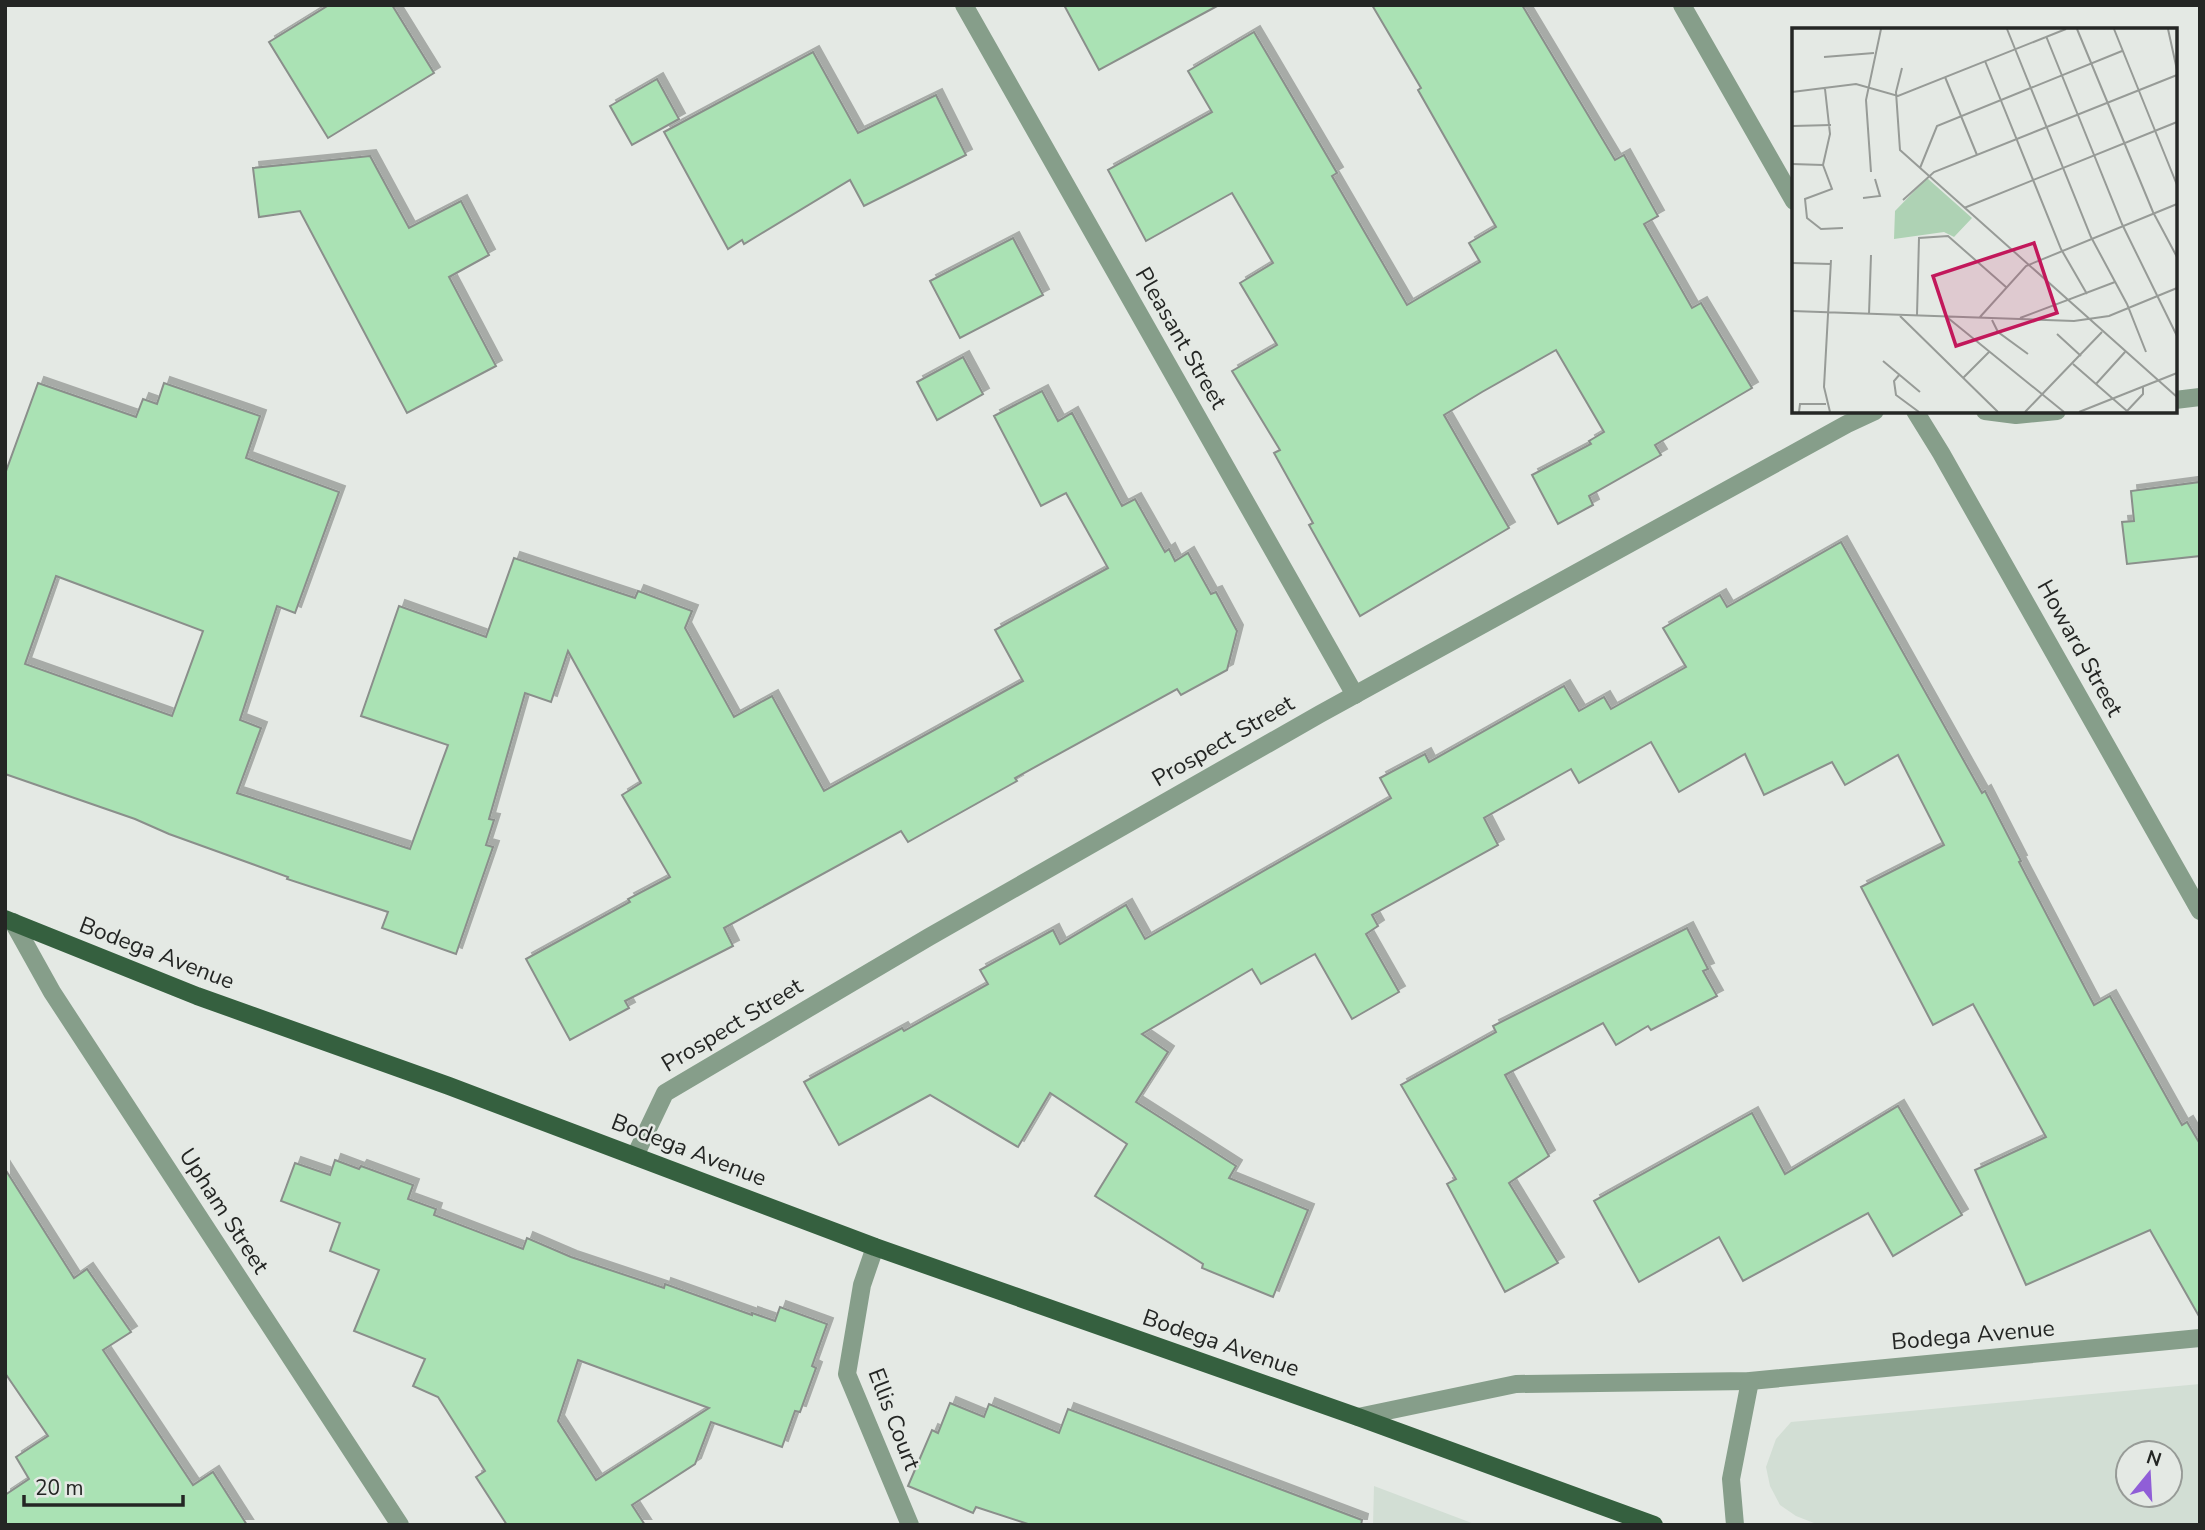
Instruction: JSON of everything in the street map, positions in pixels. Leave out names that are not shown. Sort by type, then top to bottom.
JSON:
[{"type":"main road","name":"Bodega Avenue","points":[[9,920],[197,996],[875,1247],[1358,1417],[1654,1525]]},
{"type":"street","name":"Pleasant Street","points":[[964,5],[1355,695]]},
{"type":"street","points":[[1682,5],[1792,198]]},
{"type":"street","points":[[2177,400],[2200,397]]},
{"type":"street","name":"Prospect Street","points":[[635,1156],[665,1093],[941,930],[1355,695],[1871,413]]},
{"type":"street","name":"Howard Street","points":[[1916,413],[2200,911]]},
{"type":"street","points":[[2000,413],[2036,413]]},
{"type":"street","name":"Upham Street","points":[[9,920],[52,992],[400,1525]]},
{"type":"street","name":"Ellis Court","points":[[875,1247],[862,1285],[847,1374],[910,1525]]},
{"type":"street","name":"Bodega Avenue","points":[[1358,1417],[1516,1384],[1750,1381],[2200,1338]]},
{"type":"street","points":[[1735,1525],[1731,1479],[1750,1381]]},
{"type":"shaded area","points":[[2200,1384],[2200,1525],[1819,1525],[1796,1516],[1780,1505],[1770,1486],[1766,1467],[1776,1439],[1791,1422]]},
{"type":"shaded area","points":[[1374,1486],[1477,1525],[1373,1525]]},
{"type":"building","points":[[329,5],[392,5],[434,73],[328,138],[269,42]]},
{"type":"building","points":[[1064,5],[1219,5],[1099,70]]},
{"type":"building","points":[[1372,5],[1522,5],[1615,160],[1624,155],[1658,216],[1644,224],[1692,308],[1701,303],[1752,388],[1655,445],[1661,455],[1589,496],[1593,505],[1558,524],[1532,475],[1591,444],[1589,441],[1604,432],[1556,350],[1482,392],[1444,415],[1509,528],[1360,616],[1309,525],[1313,523],[1274,453],[1280,450],[1232,371],[1277,345],[1240,283],[1273,263],[1232,193],[1146,241],[1108,170],[1212,112],[1188,71],[1254,32],[1337,173],[1332,176],[1407,305],[1480,262],[1469,243],[1496,227],[1418,90],[1421,88]]},
{"type":"building","points":[[813,52],[858,133],[936,95],[966,155],[864,206],[850,180],[744,244],[742,240],[728,249],[664,132]]},
{"type":"building","points":[[657,79],[679,119],[632,145],[610,106]]},
{"type":"building","points":[[370,156],[409,228],[461,201],[489,255],[449,277],[496,366],[407,413],[300,211],[259,217],[253,168]]},
{"type":"building","points":[[1013,238],[1043,295],[960,338],[930,281]]},
{"type":"building","points":[[963,357],[983,394],[937,420],[917,382]]},
{"type":"building","points":[[38,383],[136,417],[143,399],[157,404],[164,383],[260,416],[246,458],[339,492],[295,613],[277,606],[240,720],[261,728],[237,793],[410,849],[448,745],[361,716],[399,606],[486,637],[514,558],[635,598],[638,591],[692,611],[685,628],[734,717],[772,696],[824,791],[1023,681],[995,630],[1108,568],[1066,493],[1041,506],[994,416],[1042,391],[1058,421],[1072,413],[1122,506],[1135,499],[1165,552],[1169,549],[1175,561],[1188,553],[1211,594],[1216,592],[1237,631],[1227,670],[1181,695],[1177,689],[1015,778],[1017,781],[908,842],[901,831],[724,928],[733,946],[625,1001],[629,1008],[570,1040],[526,959],[670,877],[622,795],[641,783],[568,651],[551,702],[525,693],[489,819],[494,820],[486,845],[493,847],[456,954],[382,928],[388,912],[287,879],[288,877],[135,819],[5,774],[5,474]],"holes":[[[56,576],[203,631],[172,716],[25,664]]]},
{"type":"building","points":[[2200,482],[2200,556],[2127,564],[2122,522],[2134,521],[2131,491]]},
{"type":"building","points":[[1841,542],[1982,793],[1985,791],[2094,1005],[2110,996],[2182,1125],[2187,1122],[2200,1144],[2200,1318],[2150,1230],[2026,1285],[1975,1170],[2046,1137],[1973,1004],[1933,1025],[1861,887],[1944,845],[1898,755],[1845,785],[1832,762],[1764,795],[1745,754],[1679,792],[1651,742],[1579,783],[1571,769],[1484,818],[1498,845],[1372,915],[1378,926],[1366,934],[1399,992],[1352,1019],[1315,954],[1261,984],[1252,969],[1142,1034],[1168,1052],[1136,1102],[1236,1166],[1229,1178],[1308,1210],[1273,1297],[1202,1268],[1203,1264],[1095,1196],[1127,1144],[1050,1093],[1018,1147],[930,1095],[839,1145],[804,1082],[988,984],[980,970],[1053,930],[1060,944],[1126,905],[1145,939],[1391,798],[1380,778],[1425,754],[1429,762],[1564,686],[1579,711],[1604,697],[1611,709],[1686,667],[1663,628],[1720,595],[1727,607]]},
{"type":"building","points":[[1687,928],[1708,969],[1703,971],[1717,996],[1651,1030],[1648,1026],[1616,1045],[1603,1023],[1505,1075],[1549,1156],[1509,1183],[1558,1263],[1505,1292],[1447,1184],[1456,1179],[1401,1085],[1496,1032],[1493,1026]]},
{"type":"building","points":[[1898,1106],[1962,1215],[1893,1256],[1868,1213],[1743,1281],[1719,1237],[1639,1282],[1594,1201],[1752,1113],[1785,1174]]},
{"type":"building","points":[[335,1160],[359,1169],[361,1166],[413,1185],[408,1199],[436,1209],[434,1215],[523,1249],[527,1238],[571,1257],[664,1288],[665,1284],[752,1315],[775,1321],[780,1307],[827,1324],[812,1366],[816,1368],[800,1412],[795,1411],[782,1447],[711,1422],[695,1464],[632,1505],[645,1525],[507,1525],[476,1477],[485,1471],[438,1397],[413,1386],[425,1359],[354,1331],[379,1270],[330,1251],[340,1223],[281,1201],[295,1163],[330,1175]],"holes":[[[578,1360],[709,1408],[596,1480],[558,1421]]]},
{"type":"building","points":[[5,1169],[74,1278],[87,1269],[131,1332],[103,1350],[193,1485],[213,1472],[247,1525],[5,1525],[5,1495],[29,1479],[16,1457],[48,1436],[5,1373]]},
{"type":"building","points":[[950,1403],[984,1417],[989,1404],[1059,1433],[1068,1409],[1362,1520],[1361,1525],[1031,1525],[976,1507],[973,1513],[908,1486],[932,1430],[938,1433]]}]
